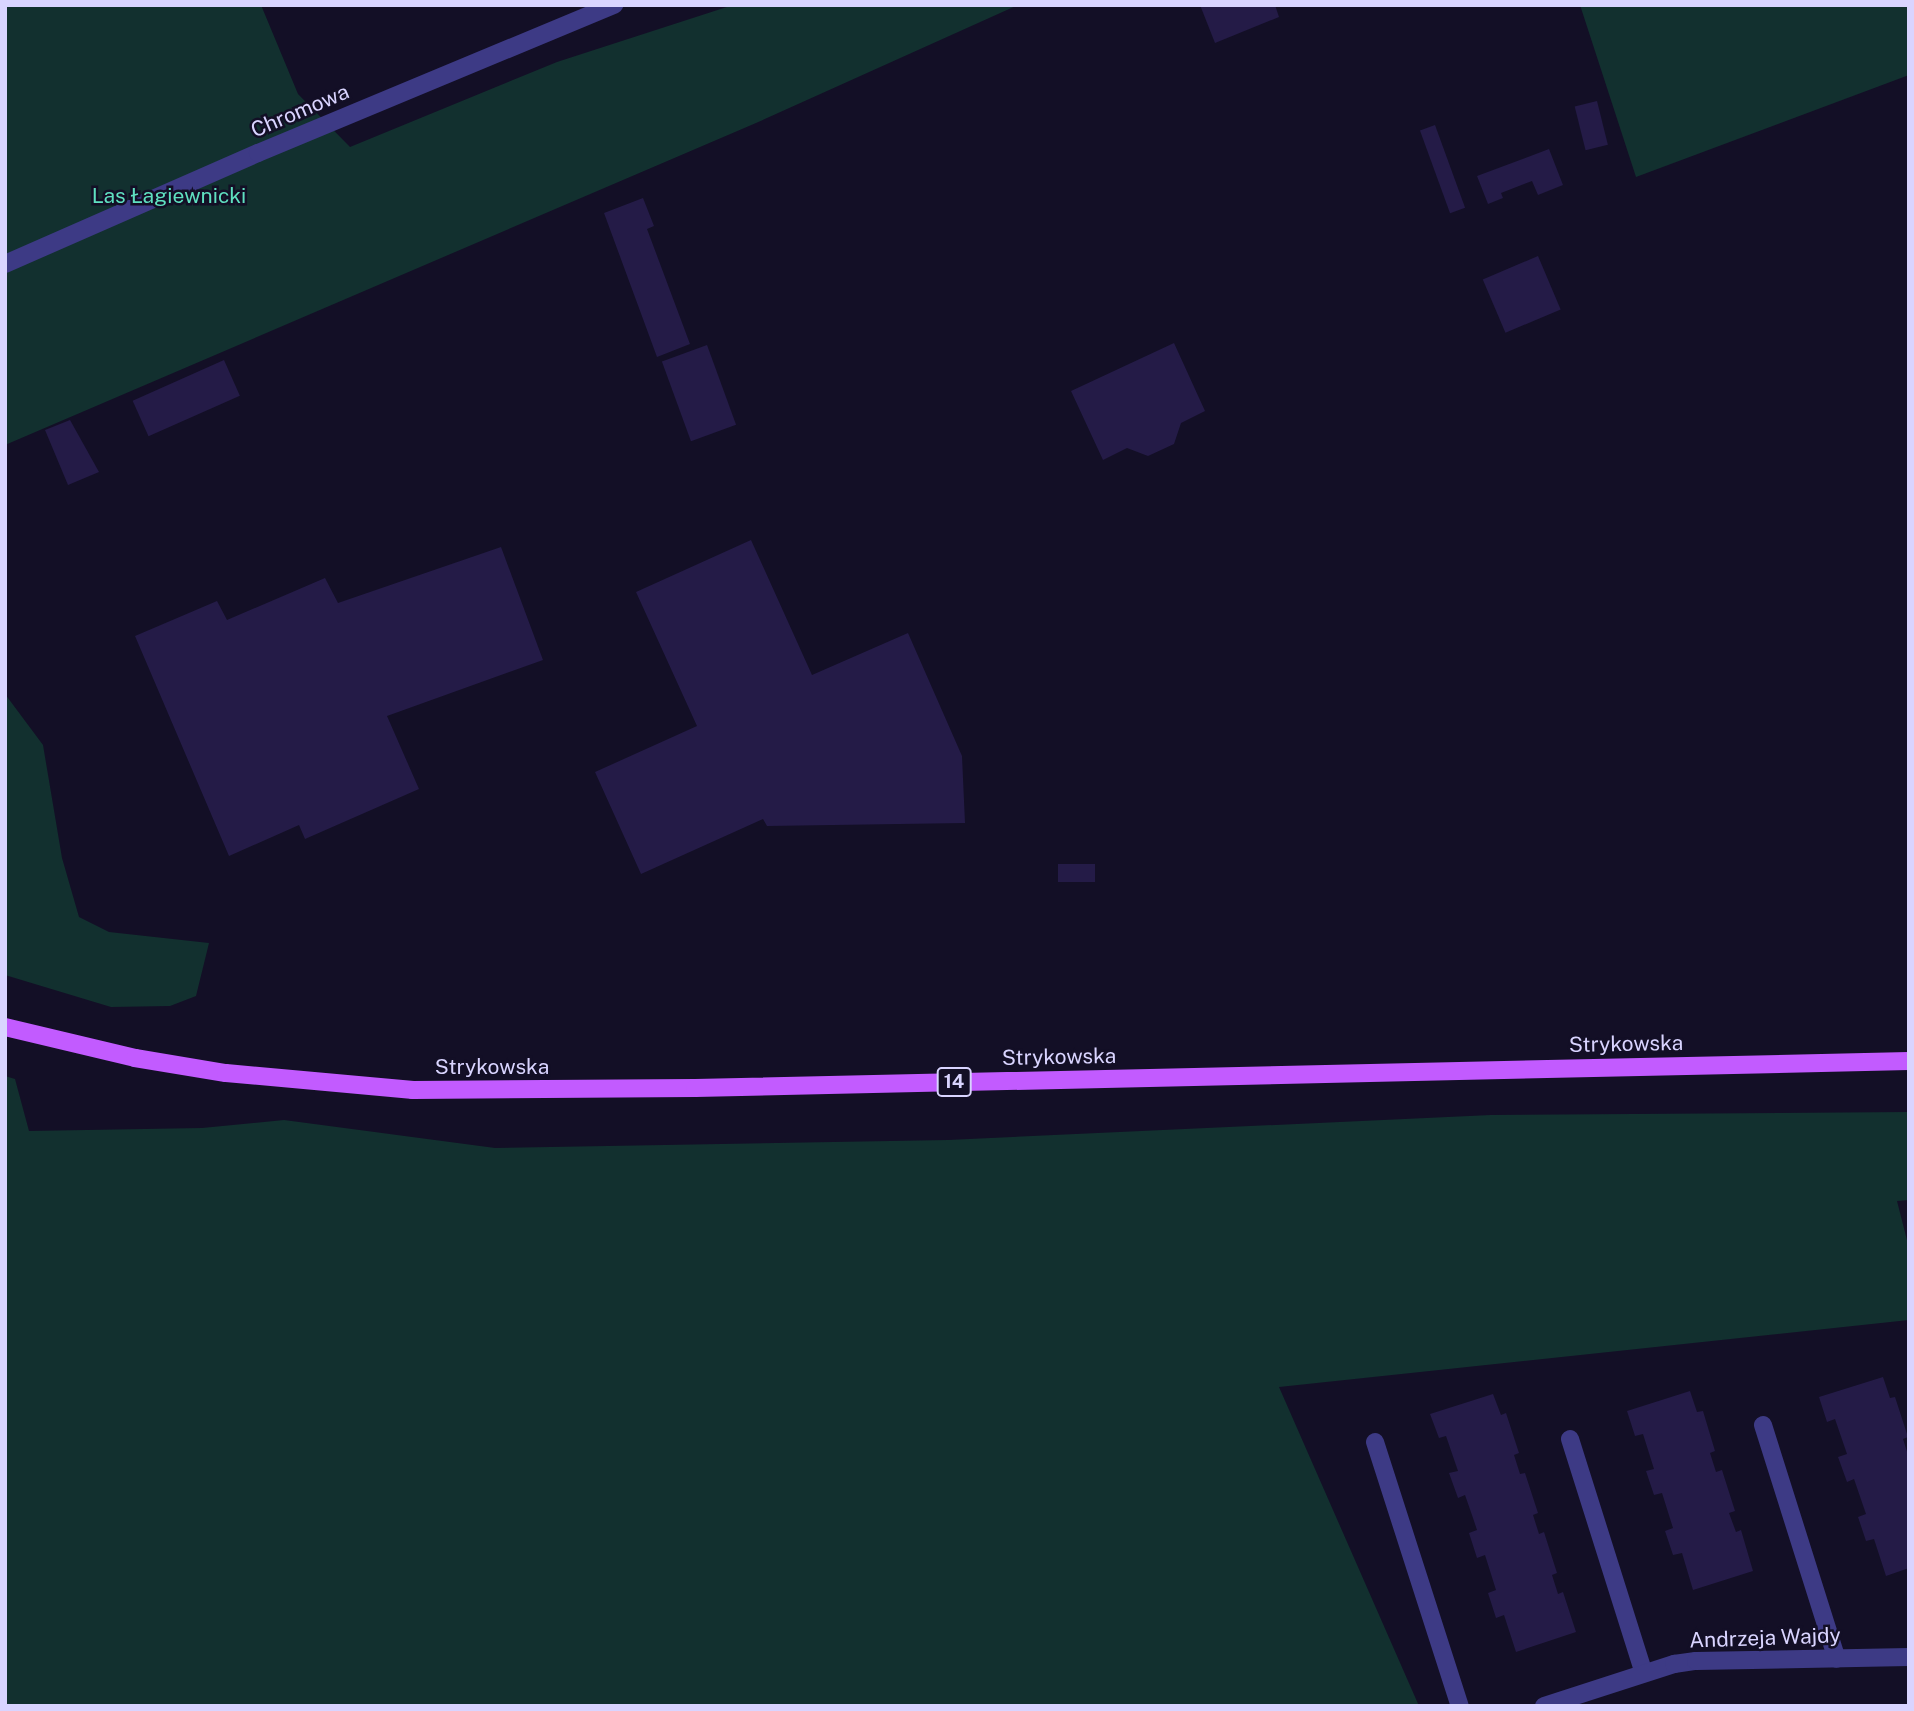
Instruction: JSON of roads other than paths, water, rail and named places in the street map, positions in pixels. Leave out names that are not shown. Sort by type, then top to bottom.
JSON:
[{"type":"main road","name":"Strykowska","points":[[5,1027],[135,1058],[226,1073],[413,1090],[695,1088],[1909,1061]]},
{"type":"street","name":"Chromowa","points":[[5,264],[258,153],[614,5]]},
{"type":"street","points":[[1763,1425],[1837,1659]]},
{"type":"street","points":[[1570,1438],[1644,1674]]},
{"type":"street","points":[[1375,1442],[1460,1706]]},
{"type":"street","name":"Andrzeja Wajdy","points":[[1544,1706],[1644,1674],[1696,1661],[1909,1657]]},
{"type":"park label","name":"Las Łagiewnicki","points":[[169,196]]}]
